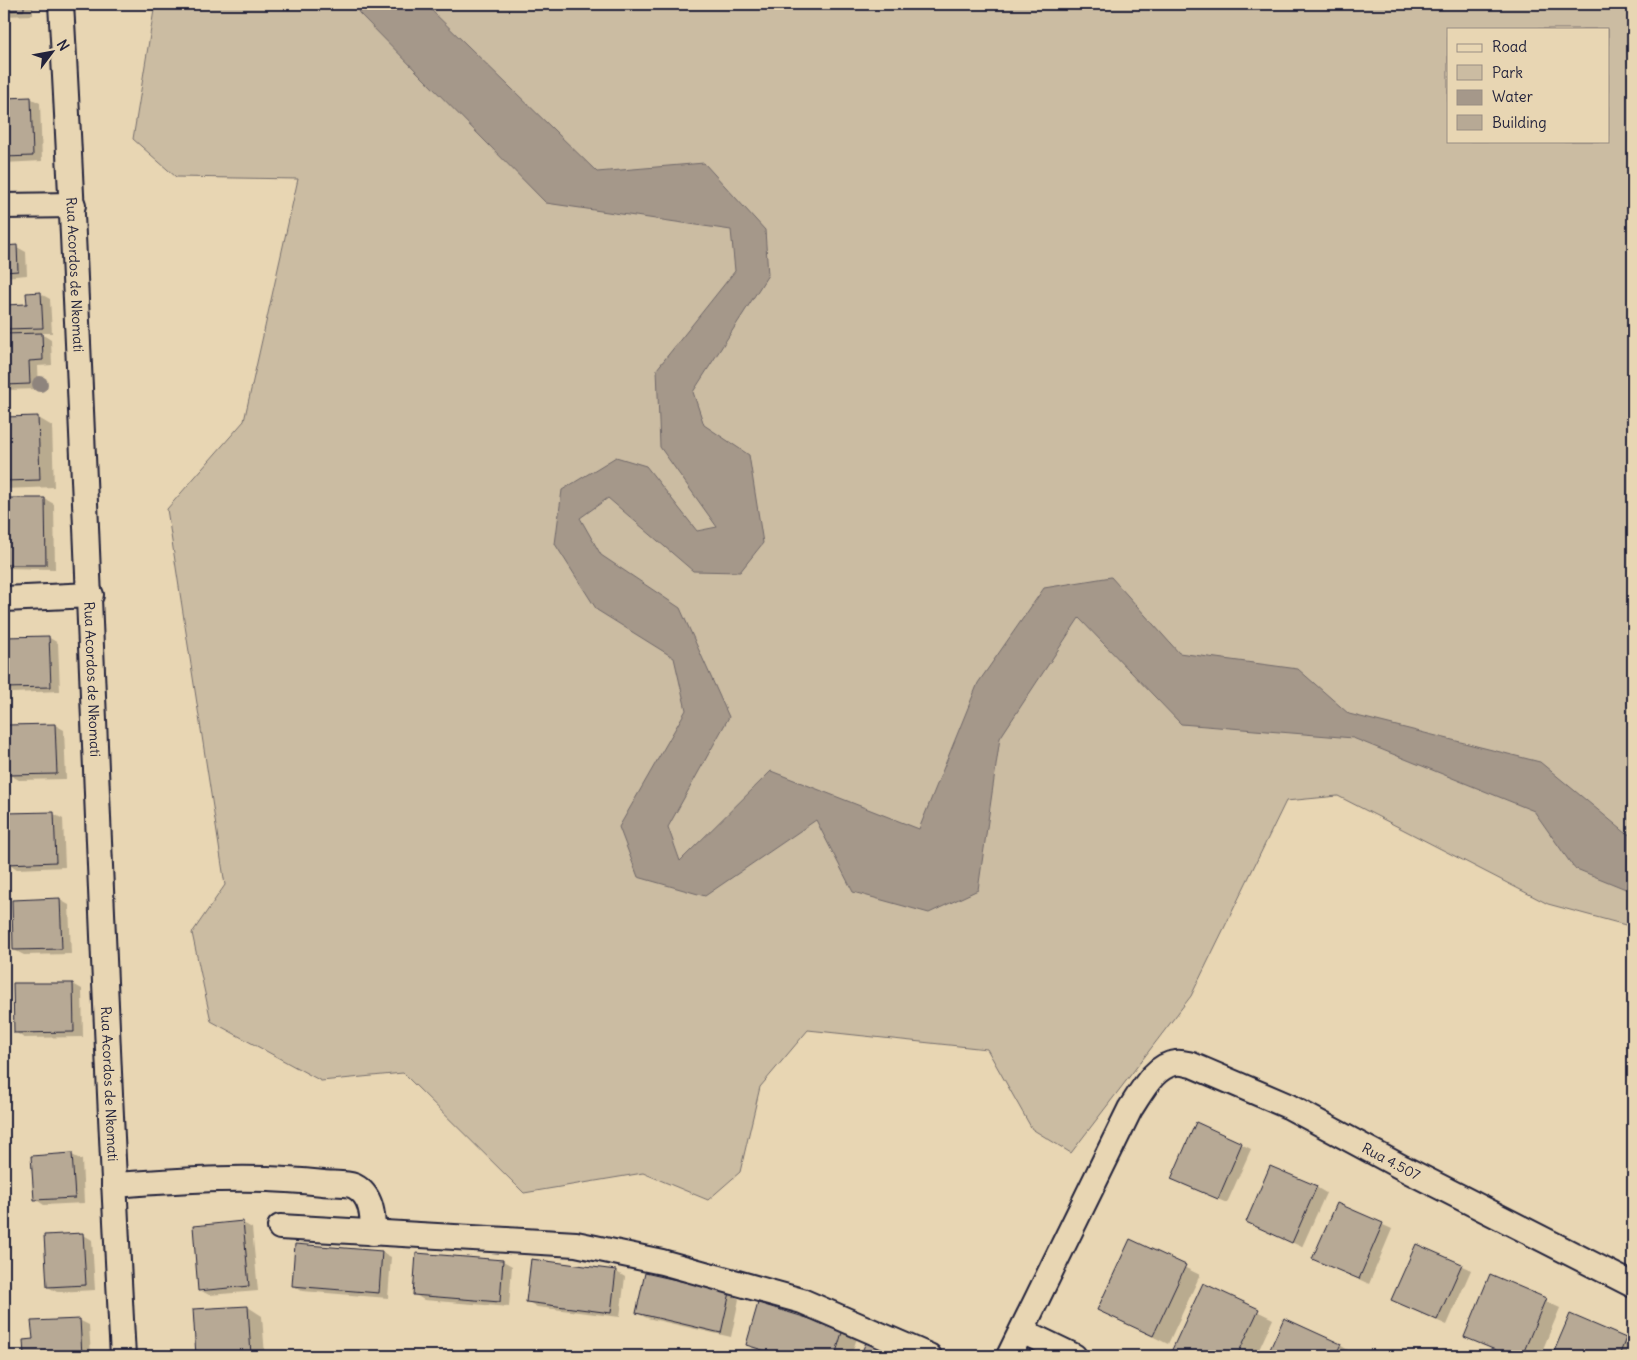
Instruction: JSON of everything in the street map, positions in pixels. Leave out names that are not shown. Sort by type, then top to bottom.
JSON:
[{"type":"street","name":"Rua Acordos de Nkomati","points":[[62,4],[91,595],[114,1185],[123,1356]]},
{"type":"street","points":[[4,206],[73,205]]},
{"type":"street","points":[[4,599],[91,595]]},
{"type":"street","name":"Rua 4.507","points":[[1022,1331],[1130,1109],[1148,1081],[1163,1068],[1176,1063],[1192,1065],[1288,1106],[1420,1177],[1633,1285]]},
{"type":"street","points":[[114,1185],[178,1180],[291,1179],[353,1186],[364,1196],[373,1211],[373,1233]]},
{"type":"street","points":[[280,1227],[576,1244],[662,1262],[802,1301],[929,1356]]},
{"type":"street","points":[[1009,1356],[1022,1331],[1074,1356]]},
{"type":"green space","points":[[155,4],[1633,4],[1633,927],[1548,904],[1338,796],[1286,801],[1191,996],[1071,1153],[1032,1129],[987,1049],[808,1030],[760,1087],[740,1172],[708,1200],[643,1173],[524,1193],[403,1073],[321,1081],[211,1021],[192,933],[225,885],[167,509],[244,421],[298,179],[176,177],[133,139]]},
{"type":"water","points":[[356,4],[425,4],[597,172],[704,163],[765,230],[768,275],[693,392],[704,425],[749,455],[763,543],[740,572],[693,571],[608,498],[580,518],[601,555],[680,608],[729,717],[668,827],[680,861],[771,771],[919,829],[978,683],[1044,588],[1111,577],[1179,653],[1298,669],[1349,714],[1540,762],[1627,834],[1633,834],[1633,892],[1574,868],[1534,811],[1353,738],[1181,724],[1079,618],[1000,738],[978,890],[929,913],[853,892],[816,820],[705,896],[638,877],[619,827],[686,710],[674,658],[597,610],[555,544],[562,490],[616,457],[646,466],[697,531],[717,527],[660,447],[657,369],[735,271],[731,230],[546,203],[359,13]]},
{"type":"building","points":[[4,4],[24,4],[24,10],[4,11]]},
{"type":"building","points":[[31,97],[33,156],[4,157],[4,98]]},
{"type":"building","points":[[17,245],[18,271],[4,272],[4,246]]},
{"type":"building","points":[[41,292],[43,328],[4,329],[4,305],[27,304],[26,293]]},
{"type":"building","points":[[42,333],[43,360],[29,361],[30,384],[4,385],[4,334]]},
{"type":"building","points":[[38,416],[40,480],[4,481],[4,417]]},
{"type":"building","points":[[4,498],[45,498],[46,565],[4,565]]},
{"type":"building","points":[[49,636],[51,687],[4,688],[4,637]]},
{"type":"building","points":[[55,724],[57,774],[9,775],[7,725]]},
{"type":"building","points":[[54,812],[56,862],[7,864],[5,813]]},
{"type":"building","points":[[60,898],[62,949],[13,950],[12,900]]},
{"type":"building","points":[[13,983],[73,983],[74,1032],[14,1033]]},
{"type":"building","points":[[1196,1122],[1242,1143],[1218,1199],[1171,1179]]},
{"type":"building","points":[[72,1153],[75,1198],[34,1200],[31,1156]]},
{"type":"building","points":[[1270,1166],[1317,1186],[1292,1243],[1246,1222]]},
{"type":"building","points":[[1337,1203],[1383,1223],[1359,1279],[1312,1259]]},
{"type":"building","points":[[243,1221],[249,1286],[198,1291],[193,1226]]},
{"type":"building","points":[[83,1233],[86,1285],[47,1287],[44,1235]]},
{"type":"building","points":[[1130,1239],[1186,1265],[1153,1336],[1097,1310]]},
{"type":"building","points":[[295,1244],[382,1251],[379,1293],[292,1286]]},
{"type":"building","points":[[1416,1244],[1462,1264],[1437,1320],[1391,1300]]},
{"type":"building","points":[[416,1253],[503,1260],[500,1302],[413,1295]]},
{"type":"building","points":[[531,1259],[616,1270],[611,1313],[526,1302]]},
{"type":"building","points":[[645,1273],[730,1292],[721,1333],[636,1313]]},
{"type":"building","points":[[1490,1274],[1546,1298],[1522,1356],[1510,1356],[1464,1337]]},
{"type":"building","points":[[1203,1283],[1259,1309],[1237,1356],[1175,1356],[1170,1354]]},
{"type":"building","points":[[758,1303],[843,1329],[835,1356],[782,1356],[746,1345]]},
{"type":"building","points":[[248,1306],[251,1356],[196,1356],[193,1309]]},
{"type":"building","points":[[1570,1314],[1626,1338],[1619,1356],[1552,1356]]},
{"type":"building","points":[[1284,1318],[1341,1344],[1335,1356],[1267,1356]]},
{"type":"building","points":[[80,1319],[82,1356],[24,1356],[23,1340],[33,1339],[31,1321]]},
{"type":"building","points":[[868,1338],[910,1356],[860,1356]]}]
